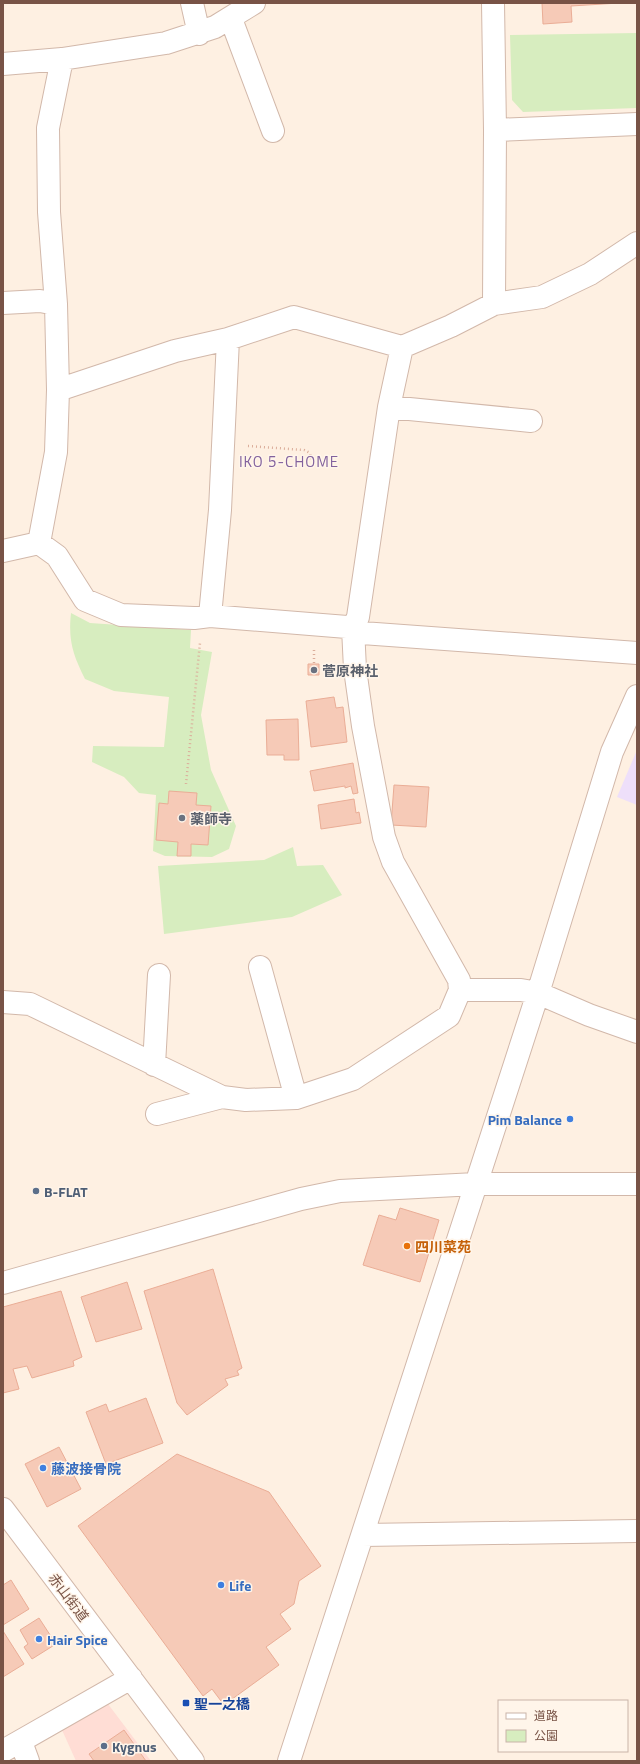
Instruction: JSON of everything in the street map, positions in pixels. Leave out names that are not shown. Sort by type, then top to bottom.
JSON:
[{"type":"street","points":[[192,3],[199,34]]},
{"type":"street","points":[[3,64],[62,59],[166,43],[199,34],[231,19],[254,3]]},
{"type":"street","points":[[494,3],[494,304]]},
{"type":"street","points":[[231,19],[273,131]]},
{"type":"street","points":[[39,543],[56,452],[58,390],[56,304],[49,212],[48,128],[62,59]]},
{"type":"street","points":[[495,130],[637,124]]},
{"type":"street","points":[[58,390],[175,351],[228,339],[294,316],[402,347],[451,326],[494,304],[542,297],[590,274],[637,243]]},
{"type":"street","points":[[3,303],[40,301],[56,304]]},
{"type":"street","points":[[206,616],[220,510],[228,339]]},
{"type":"street","points":[[3,1002],[30,1004],[222,1097],[246,1100],[296,1098],[353,1079],[449,1016],[460,990],[459,980],[393,862],[384,837],[363,726],[355,669],[353,628],[358,617],[389,407],[402,347]]},
{"type":"street","points":[[389,407],[531,421]]},
{"type":"street","points":[[3,552],[39,543],[58,556],[85,600],[121,614],[194,618],[206,616],[353,628],[362,632],[637,653]]},
{"type":"street","points":[[289,1761],[538,993],[612,752],[637,696]]},
{"type":"street","points":[[260,967],[296,1098]]},
{"type":"street","points":[[154,1065],[159,975]]},
{"type":"street","points":[[460,990],[521,990],[538,993],[589,1015],[637,1032]]},
{"type":"street","points":[[157,1114],[222,1097]]},
{"type":"street","points":[[3,1283],[300,1199],[340,1191],[476,1184],[637,1184]]},
{"type":"street","name":"赤山街道","points":[[3,1509],[193,1761]]},
{"type":"street","points":[[363,1535],[637,1531]]},
{"type":"street","points":[[17,1752],[131,1678]]},
{"type":"path","points":[[223,444],[304,450],[310,453],[310,460]]},
{"type":"path","points":[[186,784],[206,616]]},
{"type":"shaded area","points":[[637,750],[637,805],[617,797]]},
{"type":"shaded area","name":"Kygnus","points":[[108,1704],[151,1761],[76,1761],[62,1730]]},
{"type":"green space","points":[[637,33],[637,108],[523,112],[512,100],[510,35]]},
{"type":"green space","points":[[71,613],[90,623],[191,630],[190,648],[212,652],[201,715],[211,770],[236,826],[229,849],[212,857],[165,856],[153,851],[156,795],[139,793],[124,777],[92,762],[93,746],[164,747],[169,697],[114,691],[85,679],[72,648],[70,632]]},
{"type":"green space","points":[[293,847],[297,866],[323,865],[342,895],[292,917],[164,934],[158,866],[264,860]]},
{"type":"building","points":[[542,3],[619,3],[571,6],[572,22],[543,24]]},
{"type":"building","points":[[308,664],[319,664],[319,675],[308,675]]},
{"type":"building","points":[[334,697],[336,708],[343,707],[347,742],[311,747],[306,701]]},
{"type":"building","points":[[298,719],[299,760],[284,760],[284,755],[267,755],[266,720]]},
{"type":"building","points":[[353,763],[358,793],[353,794],[351,786],[314,791],[310,771]]},
{"type":"building","points":[[394,785],[429,787],[426,827],[391,825]]},
{"type":"building","points":[[169,791],[197,793],[196,805],[211,806],[208,845],[191,844],[191,856],[177,856],[178,842],[156,840],[159,803],[168,804]]},
{"type":"building","points":[[354,799],[356,813],[359,812],[361,823],[321,829],[318,805]]},
{"type":"building","points":[[400,1208],[439,1220],[420,1282],[363,1265],[379,1215],[396,1220]]},
{"type":"building","points":[[213,1269],[242,1368],[237,1371],[239,1375],[225,1379],[228,1385],[187,1415],[177,1403],[144,1291]]},
{"type":"building","points":[[127,1282],[142,1329],[96,1342],[81,1297]]},
{"type":"building","points":[[61,1291],[82,1357],[73,1361],[74,1366],[32,1378],[27,1366],[13,1369],[19,1389],[3,1393],[3,1307]]},
{"type":"building","points":[[146,1398],[163,1443],[106,1464],[86,1412],[106,1404],[109,1412]]},
{"type":"building","points":[[59,1447],[81,1489],[47,1507],[25,1464]]},
{"type":"building","points":[[177,1454],[269,1492],[321,1566],[299,1581],[294,1604],[280,1614],[291,1629],[266,1647],[279,1665],[224,1705],[212,1689],[203,1696],[78,1526]]},
{"type":"building","points":[[11,1580],[29,1609],[3,1625],[3,1585]]},
{"type":"building","points":[[39,1618],[56,1644],[32,1659],[24,1647],[28,1644],[20,1630]]},
{"type":"building","points":[[3,1631],[24,1664],[3,1677]]},
{"type":"building","points":[[124,1730],[146,1761],[94,1761],[89,1754]]},
{"type":"place","name":"菅原神社","points":[[314,670]]},
{"type":"place","name":"薬師寺","points":[[182,818]]},
{"type":"place","name":"Pim Balance","points":[[570,1119]]},
{"type":"place","name":"B-FLAT","points":[[36,1191]]},
{"type":"place","name":"四川菜苑","points":[[407,1246]]},
{"type":"place","name":"藤波接骨院","points":[[43,1468]]},
{"type":"place","name":"Life","points":[[221,1585]]},
{"type":"place","name":"Hair Spice","points":[[39,1639]]},
{"type":"place","name":"聖一之橋","points":[[186,1703]]},
{"type":"place","name":"Kygnus","points":[[104,1746]]},
{"type":"district","name":"IKO 5-CHOME","points":[[289,461]]}]
